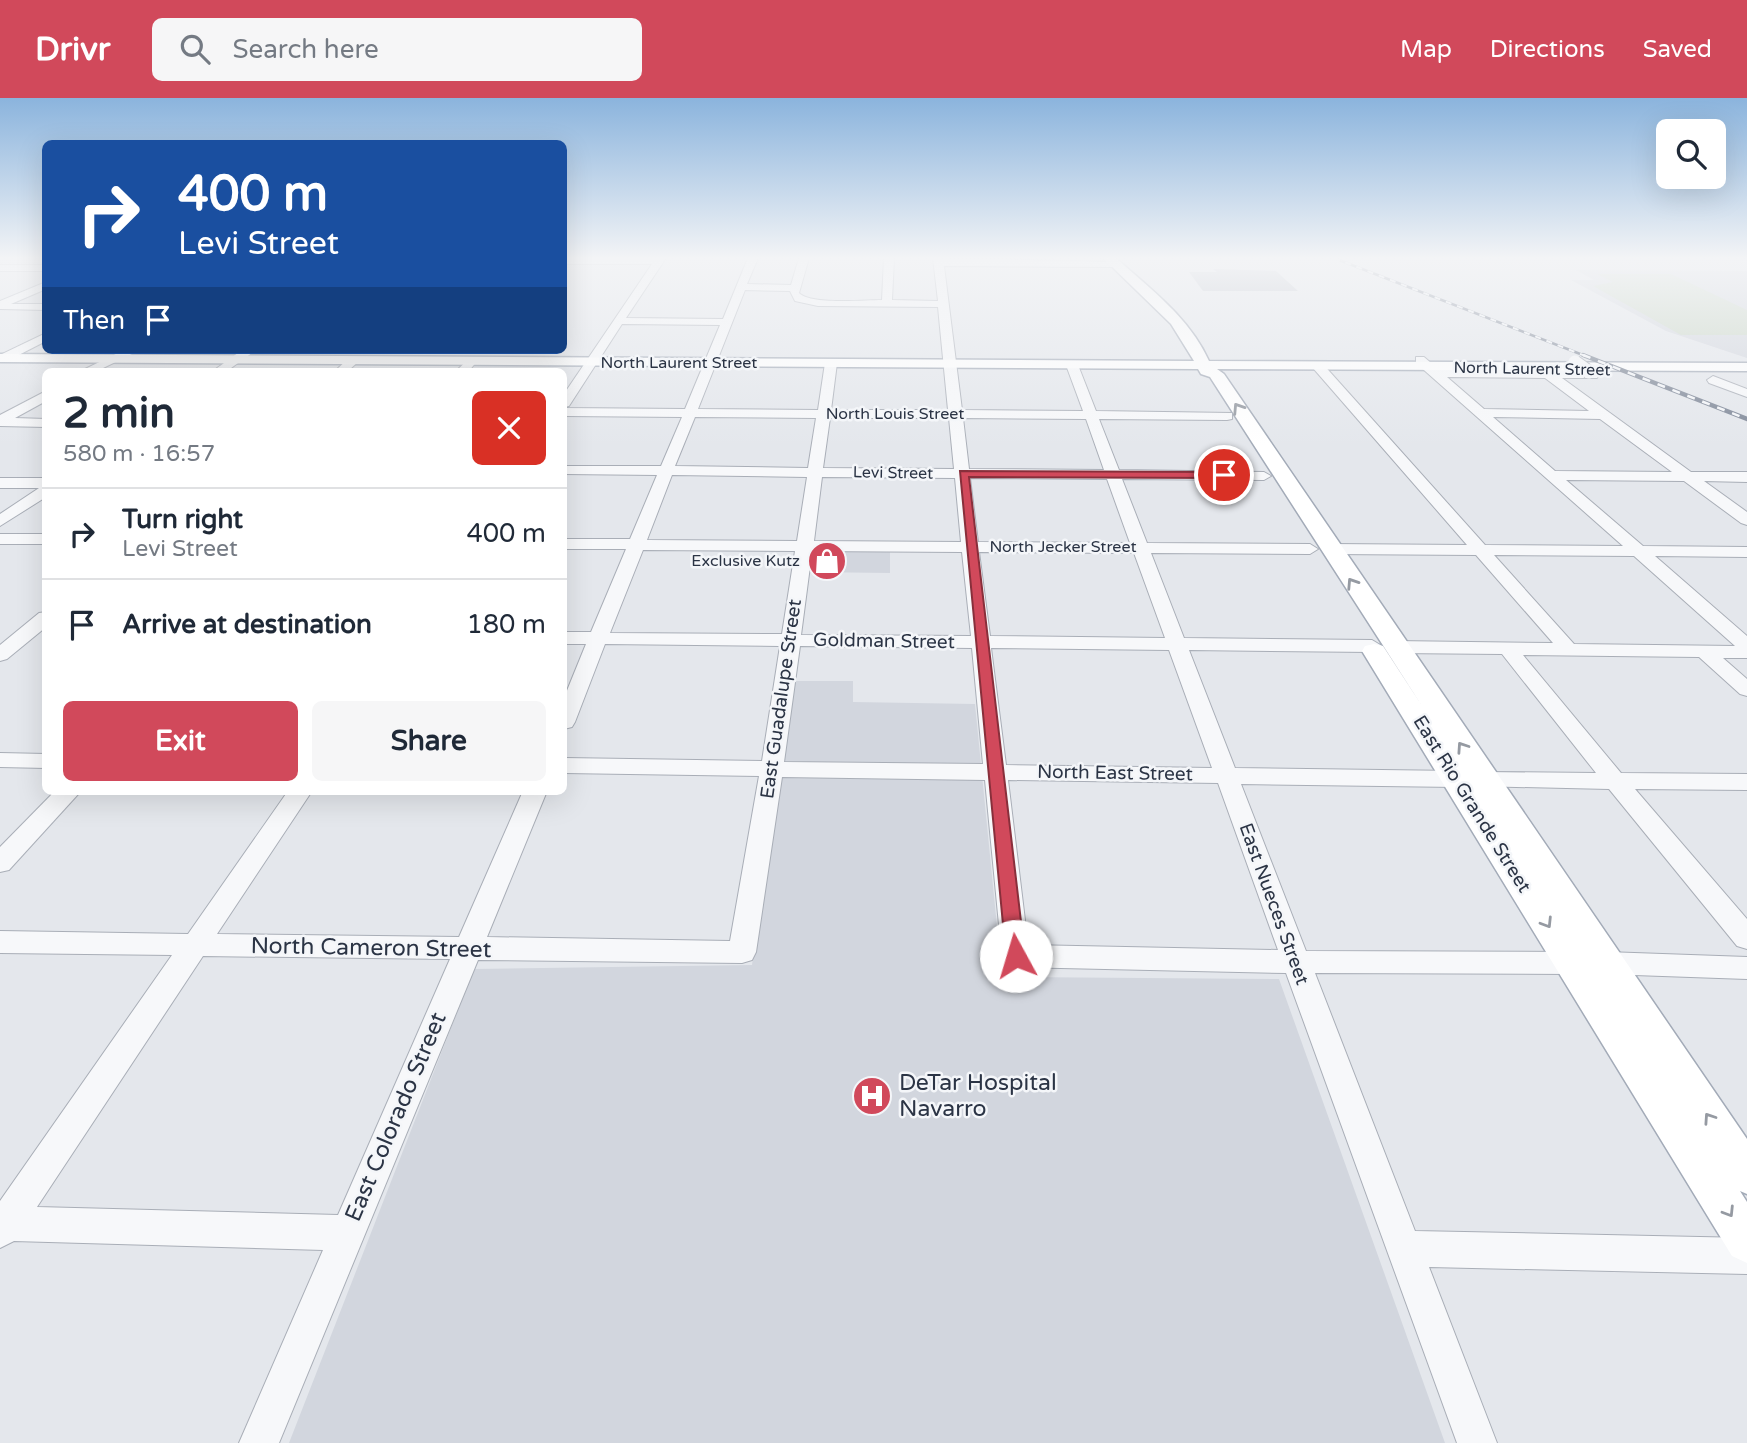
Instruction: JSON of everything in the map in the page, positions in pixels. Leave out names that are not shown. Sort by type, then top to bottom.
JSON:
[{"type":"main road","name":"East Rio Grande Street","points":[[1173,321],[1194,345],[1205,368],[1216,374],[1320,549],[1589,963],[1747,1241]]},
{"type":"main road","name":"North Laurent Street","points":[[2,358],[354,360],[467,366],[590,362],[951,363],[1205,368],[1317,365],[1747,369]]},
{"type":"main road","name":"East Rio Grande Street","points":[[1205,368],[1200,373],[1264,476],[1320,549],[1353,617],[1383,647],[1402,673],[1417,681],[1470,780]]},
{"type":"main road","name":"East Rio Grande Street","points":[[1589,963],[1747,1174]]},
{"type":"street","points":[[567,399],[617,321],[727,322],[567,714]]},
{"type":"street","points":[[946,321],[1016,956],[1295,962],[1589,963],[1747,968]]},
{"type":"street","points":[[2,358],[42,338]]},
{"type":"street","points":[[93,368],[124,354]]},
{"type":"street","points":[[224,368],[244,354]]},
{"type":"street","points":[[345,368],[354,360]]},
{"type":"street","points":[[1575,362],[1593,375],[1549,374],[1427,366],[1575,362]]},
{"type":"street","name":"East Guadalupe Street","points":[[742,952],[772,769],[831,363]]},
{"type":"street","name":"East Nueces Street","points":[[1072,365],[1295,962],[1407,1250],[1477,1443]]},
{"type":"street","points":[[1317,365],[1568,649]]},
{"type":"street","points":[[1427,366],[1747,646]]},
{"type":"street","points":[[1549,374],[1747,520]]},
{"type":"street","points":[[1713,380],[1747,393]]},
{"type":"street","points":[[0,422],[42,397]]},
{"type":"street","name":"North Louis Street","points":[[567,412],[1227,416]]},
{"type":"street","points":[[1481,413],[1602,415]]},
{"type":"street","points":[[0,422],[42,423]]},
{"type":"street","name":"Levi Street","points":[[567,470],[1264,476]]},
{"type":"street","points":[[1551,475],[1747,478]]},
{"type":"street","points":[[0,483],[42,483]]},
{"type":"street","points":[[0,521],[42,493]]},
{"type":"street","points":[[0,539],[42,539]]},
{"type":"street","name":"North Jecker Street","points":[[567,544],[1747,552]]},
{"type":"street","points":[[0,632],[36,632]]},
{"type":"street","points":[[0,655],[36,632]]},
{"type":"street","name":"Goldman Street","points":[[567,638],[1747,652]]},
{"type":"street","points":[[1508,649],[1747,938]]},
{"type":"street","points":[[1704,651],[1747,690]]},
{"type":"street","points":[[0,760],[42,761]]},
{"type":"street","name":"North East Street","points":[[567,766],[1747,782]]},
{"type":"street","points":[[0,863],[65,795]]},
{"type":"street","points":[[2,1226],[297,795]]},
{"type":"street","name":"East Colorado Street","points":[[259,1443],[533,795]]},
{"type":"street","name":"North Cameron Street","points":[[0,943],[742,952]]},
{"type":"street","points":[[2,1226],[347,1233]]},
{"type":"street","points":[[1407,1250],[1747,1256]]},
{"type":"shaded area","points":[[1647,321],[1747,321],[1747,358],[1666,331]]},
{"type":"shaded area","points":[[811,550],[890,550],[890,573],[808,572]]},
{"type":"shaded area","name":"DeTar Hospital Navarro","points":[[790,681],[853,681],[853,702],[975,704],[1002,977],[1279,979],[1445,1443],[289,1443],[474,969],[752,965]]},
{"type":"green space","points":[[1655,321],[1747,321],[1747,335],[1681,335]]},
{"type":"railway","points":[[1495,321],[1588,357]]},
{"type":"railway","points":[[1583,355],[1747,419]]},
{"type":"place","name":"Exclusive Kutz","points":[[827,561]]},
{"type":"place","name":"DeTar Hospital Navarro","points":[[872,1096]]},
{"type":"route","points":[[1016,956],[963,474],[1224,475]]}]
